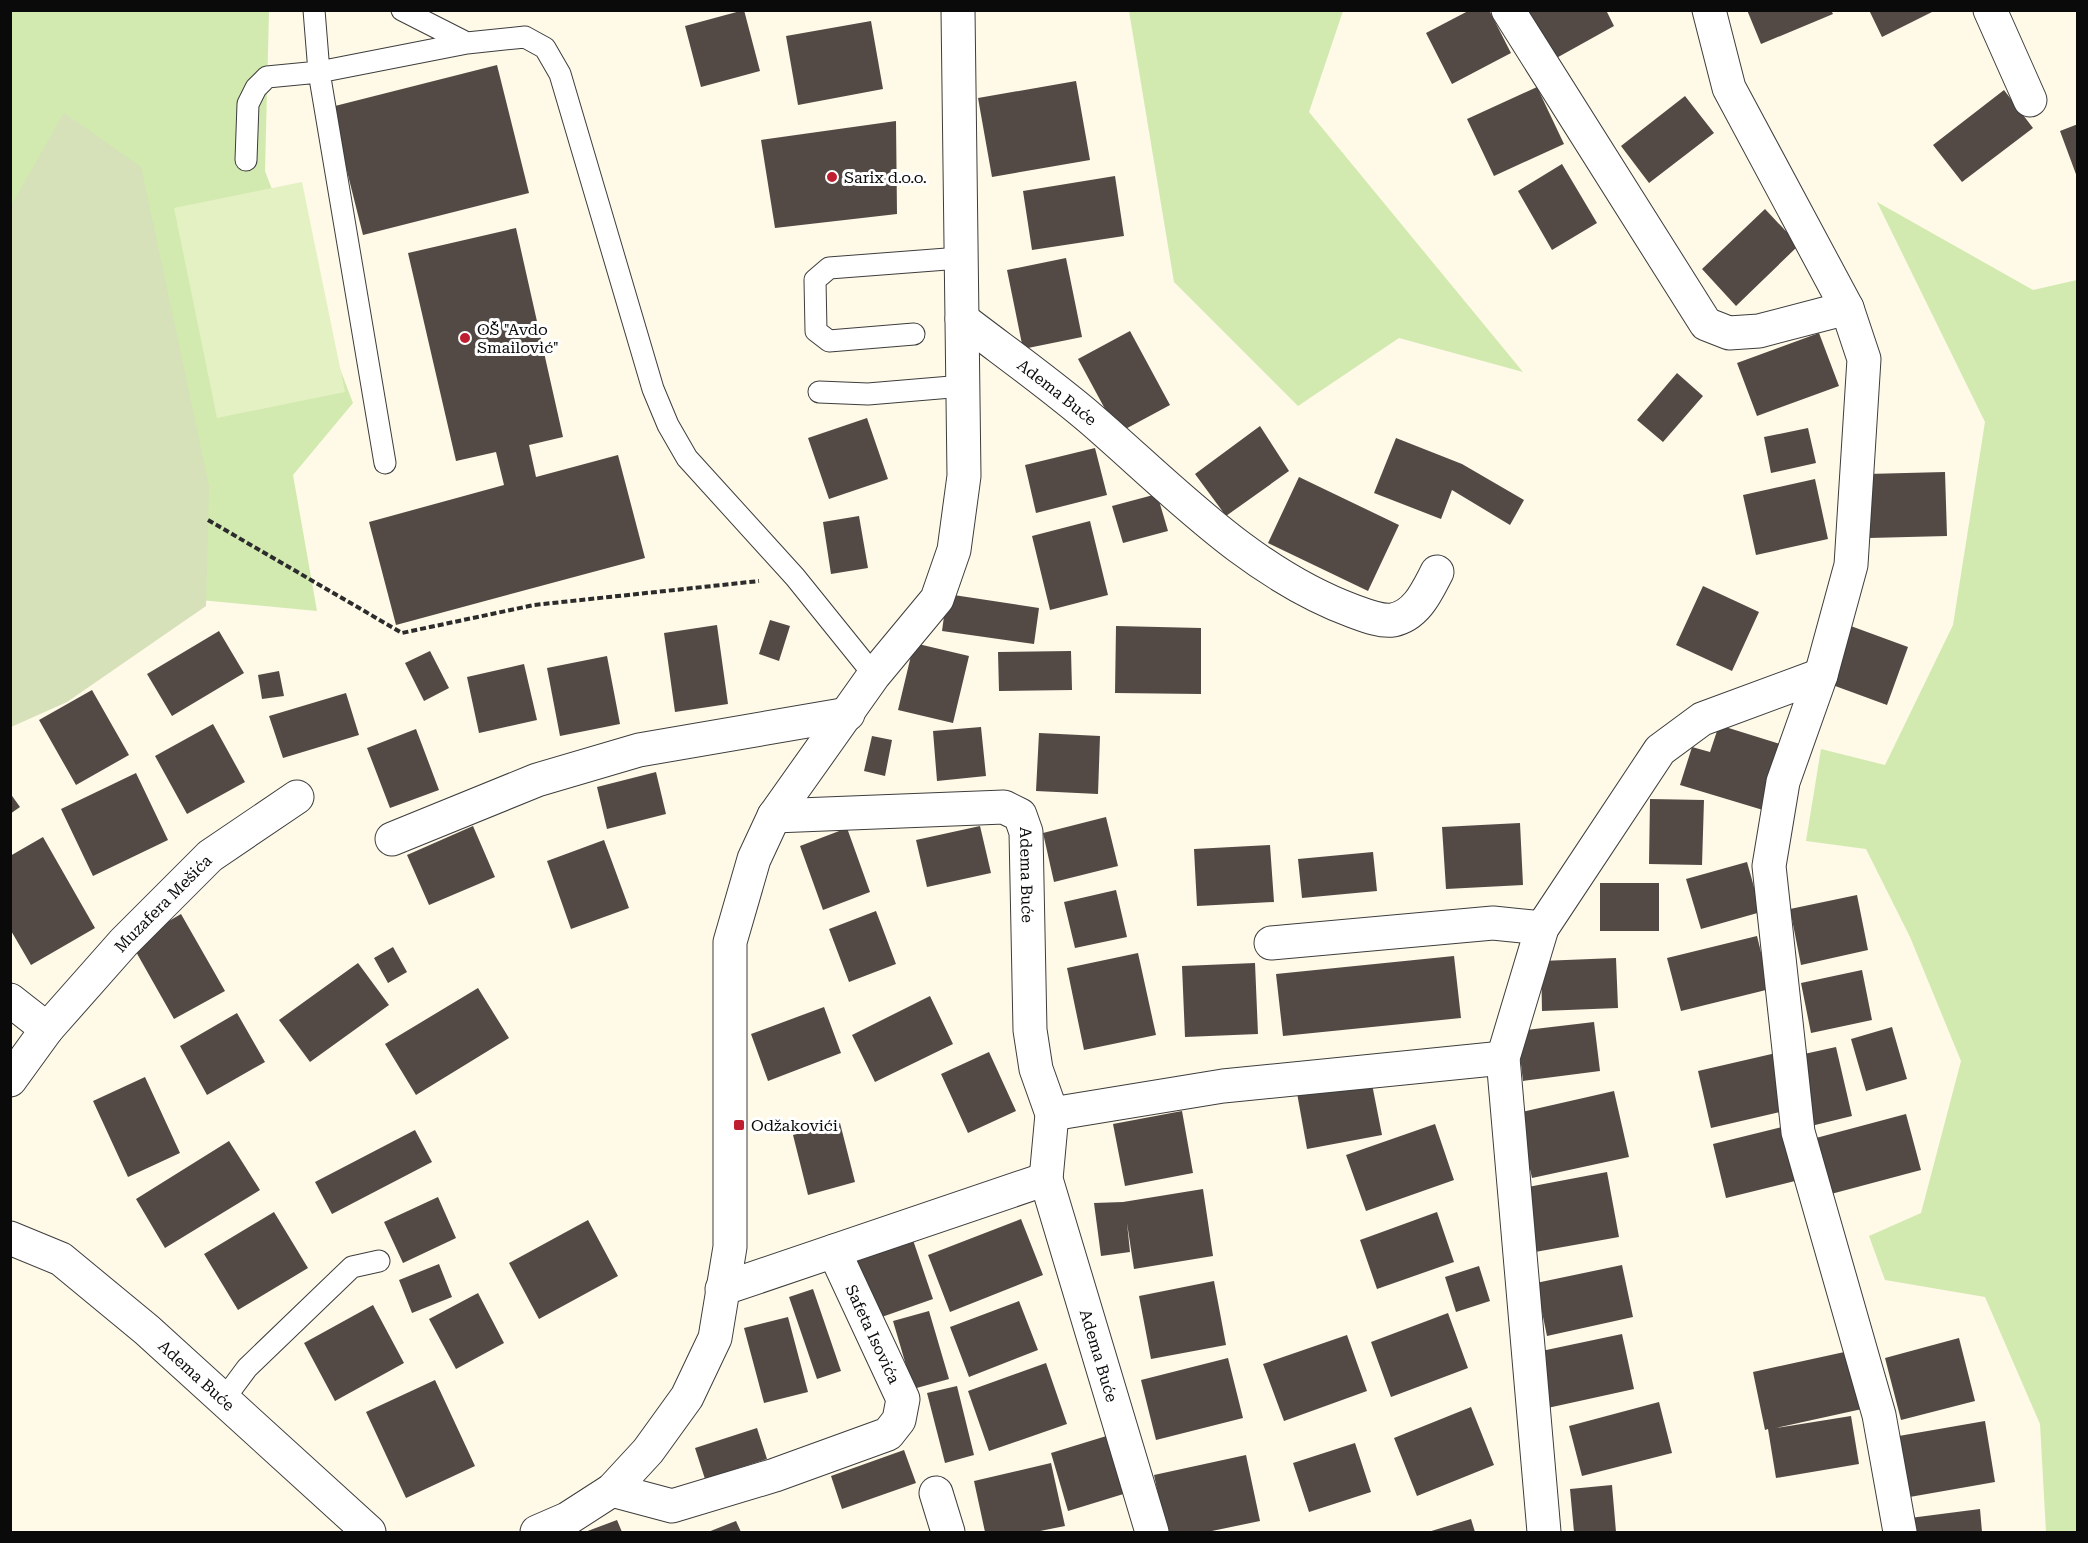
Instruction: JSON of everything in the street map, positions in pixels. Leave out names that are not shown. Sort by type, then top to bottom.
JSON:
[{"type":"street","points":[[537,1533],[567,1519],[612,1490],[648,1451],[687,1397],[715,1338],[730,1247],[730,942],[754,859],[774,816],[874,675],[937,599],[954,550],[964,476],[958,10]]},
{"type":"street","points":[[1508,10],[1706,324],[1729,333],[1759,331],[1847,308]]},
{"type":"street","points":[[1710,10],[1729,88],[1847,308],[1864,359],[1851,554],[1821,675],[1783,782],[1769,866],[1798,1132],[1879,1415],[1900,1533]]},
{"type":"street","points":[[1990,10],[2030,100]]},
{"type":"street","name":"Adema Buće","points":[[962,319],[1090,418],[1197,514],[1275,571],[1332,603],[1371,617],[1392,620],[1418,605],[1437,572]]},
{"type":"street","points":[[1544,1533],[1503,1058],[1542,928],[1660,750],[1702,719],[1821,675]]},
{"type":"street","points":[[392,839],[537,780],[639,750],[848,714]]},
{"type":"street","name":"Muzafera Mešića","points":[[10,1080],[47,1029],[124,942],[210,856],[297,797]]},
{"type":"street","name":"Adema Buće","points":[[774,816],[1004,807],[1020,815],[1026,832],[1030,1030],[1036,1069],[1052,1114],[1046,1179],[1152,1533]]},
{"type":"street","points":[[1271,943],[1494,923],[1542,928]]},
{"type":"street","points":[[10,1000],[47,1029]]},
{"type":"street","points":[[1052,1114],[1222,1086],[1503,1058]]},
{"type":"street","points":[[722,1289],[1046,1179]]},
{"type":"street","name":"Adema Buće","points":[[10,1238],[61,1259],[147,1330],[369,1533]]},
{"type":"street","name":"Safeta Isovića","points":[[612,1490],[672,1506],[776,1475],[888,1434],[899,1419],[903,1399],[834,1251]]},
{"type":"street","points":[[936,1493],[948,1533]]},
{"type":"lane","points":[[314,10],[319,72],[386,463]]},
{"type":"lane","points":[[402,10],[467,43]]},
{"type":"lane","points":[[246,160],[248,104],[256,88],[267,77],[319,72],[467,43],[525,37],[545,48],[560,74],[653,389],[668,425],[687,458],[795,577],[874,675]]},
{"type":"lane","points":[[914,334],[829,340],[816,331],[814,280],[829,268],[960,258]]},
{"type":"lane","points":[[819,392],[868,394],[963,386]]},
{"type":"lane","points":[[224,1399],[247,1368],[352,1267],[379,1261]]},
{"type":"path","points":[[208,520],[402,633],[534,605],[795,577]]},
{"type":"green space","points":[[11,11],[269,11],[265,171],[353,403],[293,475],[317,611],[189,599],[11,714]]},
{"type":"green space","points":[[1129,11],[1343,11],[1309,112],[1523,372],[1399,338],[1298,406],[1174,282]]},
{"type":"green space","points":[[64,113],[141,167],[209,486],[206,606],[67,702],[11,727],[11,206]]},
{"type":"green space","points":[[302,182],[345,392],[217,418],[174,208]]},
{"type":"green space","points":[[1877,202],[2033,290],[2077,280],[2077,1532],[2046,1532],[2040,1424],[1985,1297],[1885,1280],[1869,1236],[1921,1213],[1961,1061],[1910,937],[1866,849],[1806,841],[1821,749],[1885,765],[1953,625],[1985,422]]},
{"type":"building","points":[[744,10],[760,71],[701,87],[685,26]]},
{"type":"building","points":[[1470,10],[1489,10],[1511,53],[1452,84],[1426,33]]},
{"type":"building","points":[[1524,10],[1606,10],[1614,26],[1551,61]]},
{"type":"building","points":[[1747,10],[1831,10],[1833,14],[1761,44]]},
{"type":"building","points":[[1869,10],[1936,10],[1882,37]]},
{"type":"building","points":[[871,21],[883,89],[798,105],[786,36]]},
{"type":"building","points":[[497,65],[529,193],[363,235],[331,107]]},
{"type":"building","points":[[1076,81],[1090,160],[992,177],[978,98]]},
{"type":"building","points":[[1537,87],[1564,144],[1494,176],[1467,119]]},
{"type":"building","points":[[2004,90],[2033,128],[1962,182],[1933,145]]},
{"type":"building","points":[[1685,96],[1714,133],[1649,183],[1621,146]]},
{"type":"building","name":"Sarix d.o.o.","points":[[896,121],[897,214],[775,228],[761,140]]},
{"type":"building","points":[[2078,124],[2078,177],[2077,177],[2060,131]]},
{"type":"building","points":[[1562,164],[1597,223],[1552,250],[1518,191]]},
{"type":"building","points":[[1115,176],[1124,236],[1032,250],[1023,191]]},
{"type":"building","points":[[1765,209],[1799,245],[1736,306],[1702,269]]},
{"type":"building","points":[[516,228],[563,437],[529,445],[536,477],[618,455],[645,558],[396,625],[369,522],[504,485],[496,452],[456,461],[408,253]]},
{"type":"building","points":[[1066,258],[1082,337],[1023,349],[1007,270]]},
{"type":"building","points":[[1130,331],[1170,405],[1118,433],[1078,359]]},
{"type":"building","points":[[1819,333],[1839,386],[1757,416],[1737,363]]},
{"type":"building","points":[[1677,373],[1703,396],[1663,442],[1637,420]]},
{"type":"building","points":[[867,418],[888,479],[829,499],[808,438]]},
{"type":"building","points":[[1260,426],[1289,471],[1226,516],[1195,474]]},
{"type":"building","points":[[1808,428],[1816,463],[1771,473],[1764,437]]},
{"type":"building","points":[[1396,438],[1462,464],[1524,500],[1510,525],[1452,490],[1441,519],[1374,493]]},
{"type":"building","points":[[1095,448],[1107,495],[1036,513],[1025,465]]},
{"type":"building","points":[[1945,472],[1947,536],[1869,538],[1867,474]]},
{"type":"building","points":[[1299,477],[1399,525],[1368,591],[1268,543]]},
{"type":"building","points":[[1815,479],[1828,539],[1756,555],[1743,495]]},
{"type":"building","points":[[1157,494],[1168,531],[1123,543],[1112,506]]},
{"type":"building","points":[[859,516],[868,568],[831,574],[823,522]]},
{"type":"building","points":[[1090,521],[1108,595],[1050,610],[1032,536]]},
{"type":"building","points":[[1703,586],[1759,612],[1732,671],[1676,645]]},
{"type":"building","points":[[947,594],[1039,608],[1034,644],[942,631]]},
{"type":"building","points":[[770,620],[790,626],[779,661],[759,654]]},
{"type":"building","points":[[717,625],[728,704],[675,712],[664,633]]},
{"type":"building","points":[[1848,625],[1908,647],[1887,705],[1827,683]]},
{"type":"building","points":[[1116,626],[1201,628],[1201,694],[1115,693]]},
{"type":"building","points":[[219,631],[244,673],[172,716],[147,674]]},
{"type":"building","points":[[914,643],[969,656],[953,723],[898,710]]},
{"type":"building","points":[[430,651],[449,688],[424,701],[405,663]]},
{"type":"building","points":[[1071,651],[1072,690],[999,691],[998,652]]},
{"type":"building","points":[[607,656],[620,724],[560,736],[547,668]]},
{"type":"building","points":[[524,664],[537,720],[479,733],[467,677]]},
{"type":"building","points":[[279,671],[284,696],[262,699],[258,675]]},
{"type":"building","points":[[92,690],[129,755],[76,785],[39,720]]},
{"type":"building","points":[[346,693],[359,735],[283,758],[269,716]]},
{"type":"building","points":[[213,724],[245,782],[187,814],[155,756]]},
{"type":"building","points":[[1719,725],[1783,745],[1763,810],[1680,785],[1692,747],[1710,752]]},
{"type":"building","points":[[981,727],[986,776],[937,781],[933,731]]},
{"type":"building","points":[[416,729],[439,790],[390,808],[367,748]]},
{"type":"building","points":[[1039,733],[1100,736],[1098,794],[1036,791]]},
{"type":"building","points":[[872,736],[892,740],[885,776],[864,771]]},
{"type":"building","points":[[656,772],[666,814],[607,829],[597,787]]},
{"type":"building","points":[[136,773],[168,840],[93,876],[61,809]]},
{"type":"building","points":[[10,793],[20,807],[10,814]]},
{"type":"building","points":[[1650,799],[1704,800],[1702,865],[1649,864]]},
{"type":"building","points":[[1106,817],[1118,866],[1054,882],[1043,833]]},
{"type":"building","points":[[1520,823],[1523,885],[1446,889],[1442,827]]},
{"type":"building","points":[[473,826],[495,877],[429,905],[407,855]]},
{"type":"building","points":[[980,826],[991,873],[927,887],[916,840]]},
{"type":"building","points":[[847,828],[870,892],[823,910],[800,846]]},
{"type":"building","points":[[43,837],[95,928],[31,965],[10,929],[10,856]]},
{"type":"building","points":[[604,840],[629,908],[571,929],[547,861]]},
{"type":"building","points":[[1270,845],[1274,902],[1197,906],[1194,849]]},
{"type":"building","points":[[1373,852],[1377,891],[1302,898],[1298,859]]},
{"type":"building","points":[[1747,862],[1761,912],[1701,929],[1686,879]]},
{"type":"building","points":[[1600,883],[1659,883],[1659,931],[1600,931]]},
{"type":"building","points":[[1116,890],[1127,937],[1075,948],[1064,902]]},
{"type":"building","points":[[1857,895],[1868,950],[1801,965],[1790,909]]},
{"type":"building","points":[[876,911],[896,964],[849,982],[829,929]]},
{"type":"building","points":[[181,914],[225,991],[174,1019],[131,943]]},
{"type":"building","points":[[1757,936],[1770,989],[1681,1011],[1667,958]]},
{"type":"building","points":[[393,947],[407,972],[388,983],[374,958]]},
{"type":"building","points":[[1138,953],[1156,1035],[1084,1050],[1067,968]]},
{"type":"building","points":[[1454,956],[1461,1018],[1283,1036],[1276,974]]},
{"type":"building","points":[[1616,958],[1618,1008],[1542,1011],[1541,961]]},
{"type":"building","points":[[358,963],[389,1005],[310,1062],[279,1020]]},
{"type":"building","points":[[1255,963],[1258,1034],[1185,1037],[1182,966]]},
{"type":"building","points":[[1862,970],[1872,1020],[1811,1033],[1801,983]]},
{"type":"building","points":[[478,988],[509,1038],[416,1095],[385,1044]]},
{"type":"building","points":[[930,996],[953,1044],[875,1082],[852,1035]]},
{"type":"building","points":[[824,1007],[841,1053],[768,1081],[751,1034]]},
{"type":"building","points":[[237,1013],[265,1062],[207,1095],[180,1046]]},
{"type":"building","points":[[1594,1022],[1600,1071],[1523,1081],[1517,1031]]},
{"type":"building","points":[[1892,1027],[1907,1079],[1866,1091],[1851,1039]]},
{"type":"building","points":[[1836,1047],[1852,1116],[1811,1126],[1795,1056]]},
{"type":"building","points":[[989,1052],[1016,1111],[968,1133],[941,1074]]},
{"type":"building","points":[[1776,1053],[1789,1110],[1711,1128],[1698,1071]]},
{"type":"building","points":[[145,1077],[180,1153],[128,1177],[93,1101]]},
{"type":"building","points":[[1371,1079],[1382,1135],[1307,1149],[1297,1093]]},
{"type":"building","points":[[1614,1091],[1629,1157],[1532,1178],[1517,1113]]},
{"type":"building","points":[[1182,1111],[1193,1173],[1125,1186],[1113,1124]]},
{"type":"building","points":[[1906,1114],[1921,1170],[1831,1194],[1816,1138]]},
{"type":"building","points":[[840,1123],[855,1182],[808,1195],[793,1135]]},
{"type":"building","points":[[1435,1124],[1454,1180],[1366,1211],[1346,1155]]},
{"type":"building","points":[[1786,1126],[1799,1180],[1726,1198],[1713,1144]]},
{"type":"building","points":[[415,1130],[432,1162],[332,1214],[315,1182]]},
{"type":"building","points":[[229,1141],[260,1190],[165,1248],[136,1199]]},
{"type":"building","points":[[1607,1172],[1619,1237],[1535,1252],[1523,1188]]},
{"type":"building","points":[[1203,1189],[1213,1256],[1134,1269],[1127,1223],[1130,1252],[1101,1256],[1094,1203],[1123,1202]]},
{"type":"building","points":[[438,1197],[456,1238],[403,1263],[384,1222]]},
{"type":"building","points":[[274,1212],[308,1268],[238,1310],[204,1254]]},
{"type":"building","points":[[1437,1212],[1454,1262],[1377,1289],[1360,1240]]},
{"type":"building","points":[[1021,1219],[1043,1275],[950,1312],[928,1255]]},
{"type":"building","points":[[588,1220],[618,1276],[539,1319],[509,1263]]},
{"type":"building","points":[[913,1240],[933,1299],[876,1319],[855,1259]]},
{"type":"building","points":[[439,1264],[452,1297],[412,1313],[399,1280]]},
{"type":"building","points":[[1622,1265],[1633,1317],[1547,1336],[1536,1283]]},
{"type":"building","points":[[1479,1266],[1490,1301],[1456,1312],[1445,1277]]},
{"type":"building","points":[[1214,1281],[1226,1345],[1151,1359],[1139,1296]]},
{"type":"building","points":[[813,1289],[841,1371],[817,1379],[789,1297]]},
{"type":"building","points":[[478,1293],[504,1343],[456,1369],[429,1319]]},
{"type":"building","points":[[1019,1301],[1038,1350],[969,1377],[950,1327]]},
{"type":"building","points":[[373,1305],[404,1363],[335,1401],[304,1343]]},
{"type":"building","points":[[929,1311],[949,1379],[913,1389],[893,1321]]},
{"type":"building","points":[[1448,1313],[1468,1368],[1391,1397],[1371,1342]]},
{"type":"building","points":[[788,1317],[808,1392],[764,1403],[744,1328]]},
{"type":"building","points":[[1622,1334],[1634,1389],[1543,1409],[1532,1353]]},
{"type":"building","points":[[1347,1335],[1367,1391],[1284,1421],[1263,1364]]},
{"type":"building","points":[[1959,1338],[1975,1401],[1901,1420],[1885,1358]]},
{"type":"building","points":[[1849,1351],[1862,1409],[1776,1428],[1851,1416],[1859,1464],[1776,1478],[1768,1429],[1765,1430],[1753,1372]]},
{"type":"building","points":[[1228,1358],[1243,1418],[1156,1440],[1141,1380]]},
{"type":"building","points":[[1046,1363],[1067,1424],[989,1451],[968,1391]]},
{"type":"building","points":[[435,1380],[475,1466],[406,1498],[366,1412]]},
{"type":"building","points":[[957,1386],[974,1455],[945,1463],[927,1393]]},
{"type":"building","points":[[1659,1402],[1672,1453],[1582,1476],[1569,1426]]},
{"type":"building","points":[[1471,1407],[1494,1465],[1417,1496],[1394,1438]]},
{"type":"building","points":[[1985,1421],[1995,1482],[1904,1498],[1893,1437]]},
{"type":"building","points":[[757,1428],[767,1459],[705,1479],[695,1448]]},
{"type":"building","points":[[1113,1434],[1130,1492],[1068,1511],[1051,1453]]},
{"type":"building","points":[[1355,1443],[1371,1492],[1309,1512],[1293,1463]]},
{"type":"building","points":[[904,1450],[916,1483],[842,1509],[831,1476]]},
{"type":"building","points":[[1246,1455],[1260,1521],[1207,1532],[1166,1532],[1154,1475]]},
{"type":"building","points":[[1051,1463],[1065,1526],[1035,1532],[985,1532],[974,1481]]},
{"type":"building","points":[[1612,1485],[1616,1532],[1574,1532],[1570,1489]]},
{"type":"building","points":[[1980,1509],[1982,1532],[1912,1532],[1910,1518]]},
{"type":"building","points":[[1471,1519],[1475,1532],[1428,1532]]},
{"type":"building","points":[[617,1520],[622,1532],[585,1532]]},
{"type":"building","points":[[736,1521],[741,1532],[708,1532]]},
{"type":"place","name":"Sarix d.o.o.","points":[[832,177]]},
{"type":"place","name":"OŠ \"Avdo Smailović\"","points":[[465,338]]},
{"type":"place","name":"Odžakovići","points":[[739,1125]]}]
